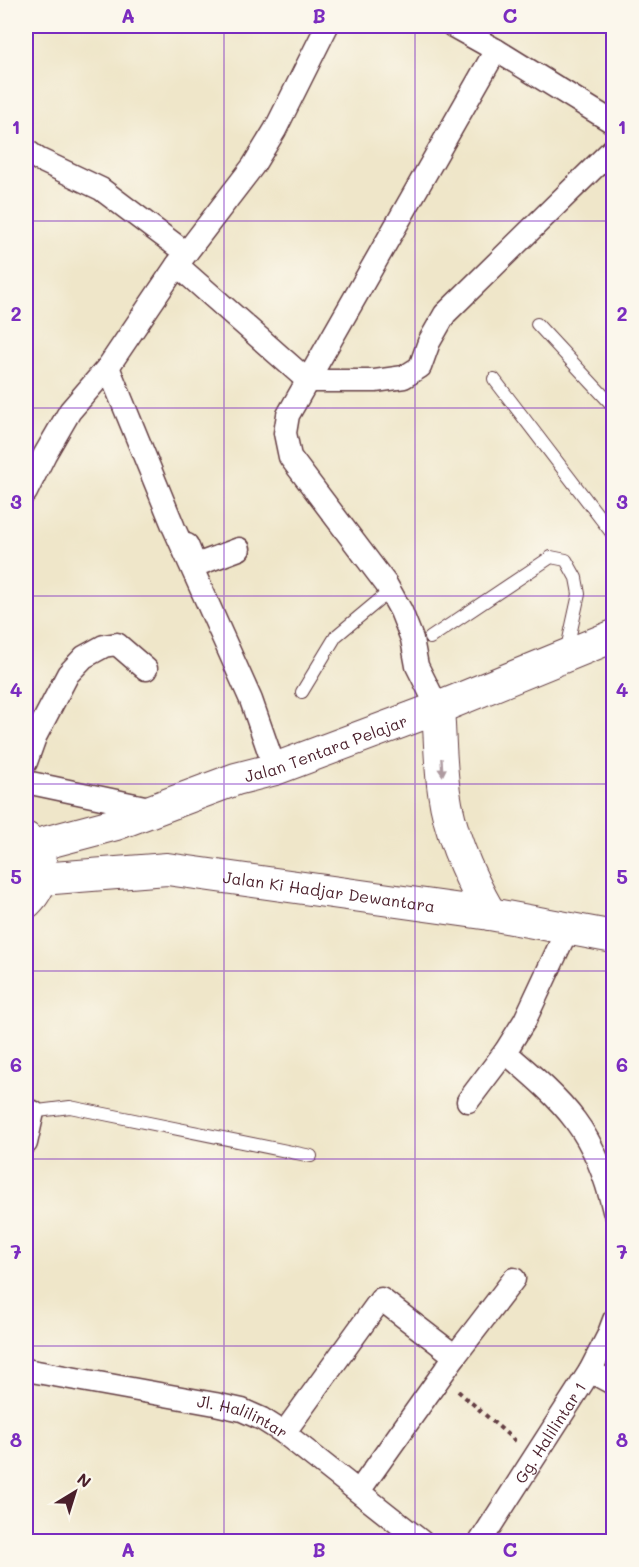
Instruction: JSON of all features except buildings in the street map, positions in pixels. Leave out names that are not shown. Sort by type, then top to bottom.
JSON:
[{"type":"highway","points":[[29,843],[40,862],[33,890]]},
{"type":"main road","name":"Jalan Tentara Pelajar","points":[[29,843],[93,831],[236,779],[275,769],[438,708],[614,636]]},
{"type":"main road","points":[[438,708],[444,793],[466,866],[490,915]]},
{"type":"main road","name":"Jalan Ki Hadjar Dewantara","points":[[33,890],[167,869],[490,915],[614,937]]},
{"type":"street","points":[[26,492],[70,411],[108,367],[182,259],[253,166],[275,130],[327,26]]},
{"type":"street","points":[[453,26],[614,123]]},
{"type":"street","points":[[438,708],[417,666],[412,639],[390,591],[290,457],[285,433],[288,414],[496,50]]},
{"type":"street","points":[[26,150],[38,159],[101,189],[182,259],[308,381],[375,381],[404,377],[420,367],[429,342],[445,315],[614,148]]},
{"type":"street","points":[[108,367],[174,528],[251,700],[275,769]]},
{"type":"street","points":[[174,528],[181,528],[194,562],[199,564],[239,549]]},
{"type":"street","points":[[26,762],[35,737],[68,674],[84,657],[104,646],[117,644],[146,669]]},
{"type":"street","points":[[26,783],[154,809]]},
{"type":"street","points":[[468,1101],[505,1052],[525,1020],[568,928]]},
{"type":"street","points":[[505,1052],[575,1118],[601,1165],[614,1211]]},
{"type":"street","points":[[26,1143],[29,1112]]},
{"type":"street","points":[[359,1491],[455,1356],[514,1279]]},
{"type":"street","points":[[284,1433],[381,1299],[455,1356]]},
{"type":"street","name":"Gg. Halilintar 1","points":[[480,1542],[590,1371],[614,1320]]},
{"type":"street","name":"Jl. Halilintar","points":[[26,1370],[242,1410],[284,1433],[422,1542]]},
{"type":"street","points":[[590,1371],[614,1384]]},
{"type":"lane","points":[[537,324],[614,407]]},
{"type":"lane","points":[[494,379],[614,536]]},
{"type":"lane","points":[[430,638],[551,556],[566,560],[576,578],[579,594],[565,657]]},
{"type":"lane","points":[[302,692],[336,636],[390,591]]},
{"type":"lane","points":[[29,1112],[70,1107],[311,1156]]},
{"type":"path","points":[[440,1377],[534,1457]]}]
